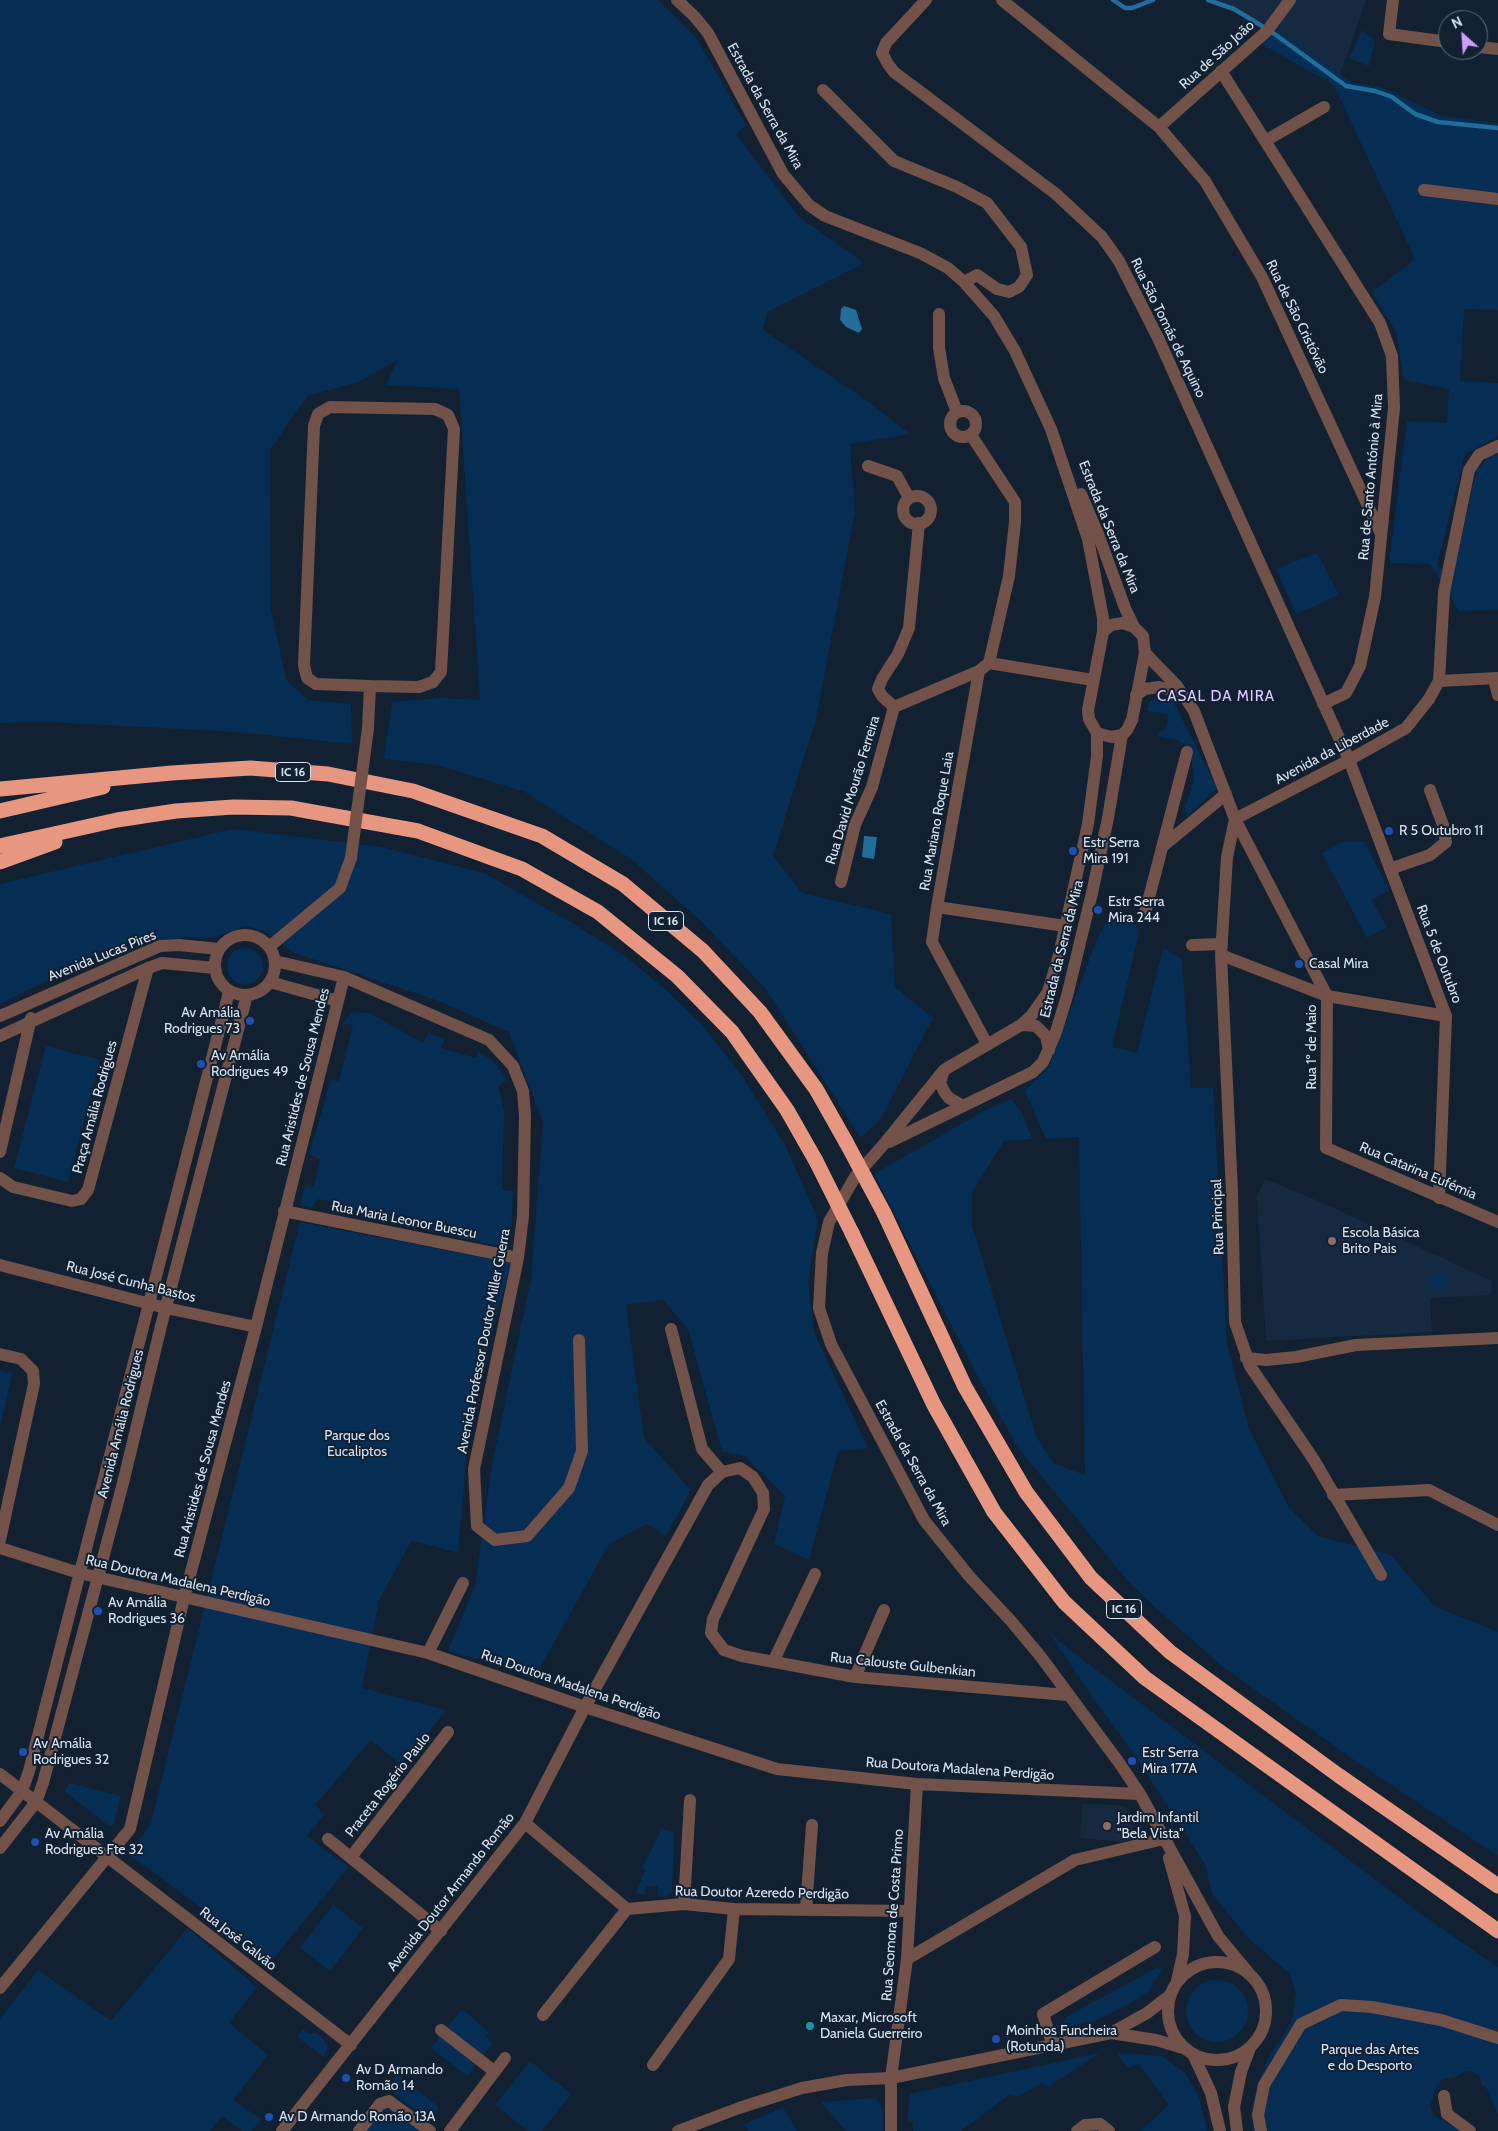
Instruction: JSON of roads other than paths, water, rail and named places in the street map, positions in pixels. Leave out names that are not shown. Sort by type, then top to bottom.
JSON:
[{"type":"highway","name":"IC 16","points":[[0,811],[29,803],[172,773],[250,768],[328,774],[413,791],[542,836],[623,884],[703,951],[760,1012],[816,1088],[884,1213],[965,1387],[1026,1492],[1091,1578],[1170,1652],[1338,1775],[1498,1886]]},
{"type":"highway","points":[[0,789],[172,773]]},
{"type":"highway","name":"IC 16","points":[[0,846],[117,820],[176,811],[233,807],[291,808],[418,831],[522,869],[598,912],[678,976],[732,1032],[787,1110],[816,1161],[852,1233],[934,1405],[994,1512],[1064,1602],[1145,1678],[1498,1931]]},
{"type":"highway","points":[[0,862],[117,820]]},
{"type":"street","name":"Estrada da Serra da Mira","points":[[677,0],[695,17],[708,34],[783,174],[809,205],[825,216],[934,260],[964,282],[982,301],[1003,330],[1015,351],[1054,440],[1079,488],[1134,627],[1142,636],[1145,653],[1132,720],[1122,735],[1108,818],[1092,893],[1067,996],[1049,1050],[1043,1062],[1033,1072],[884,1144]]},
{"type":"street","name":"Rua São Tomás de Aquino","points":[[926,0],[886,43],[882,53],[888,64],[894,72],[1056,194],[1083,217],[1119,261],[1158,338],[1349,760]]},
{"type":"street","points":[[1002,0],[1159,127]]},
{"type":"street","name":"Rua de São João","points":[[1159,127],[1267,30],[1290,0]]},
{"type":"street","points":[[1393,0],[1389,34],[1438,41]]},
{"type":"street","name":"Rua de Santo António à Mira","points":[[1221,71],[1380,323],[1392,356],[1394,408],[1375,597],[1360,666],[1346,693],[1324,704]]},
{"type":"street","points":[[823,90],[894,161],[957,187],[987,203],[1022,247],[1027,275],[1019,287],[1009,292],[997,289],[977,275],[964,282]]},
{"type":"street","points":[[1265,141],[1324,106]]},
{"type":"street","name":"Rua de São Cristóvão","points":[[1159,127],[1205,181],[1262,277],[1382,536]]},
{"type":"street","points":[[1424,190],[1498,199]]},
{"type":"street","points":[[940,314],[939,348],[944,378],[957,412]]},
{"type":"street","points":[[330,407],[435,409],[448,415],[454,429],[441,672],[433,682],[419,687],[370,686],[316,684],[307,678],[304,665],[314,426],[318,414],[330,407]]},
{"type":"street","points":[[966,411],[973,415],[977,423],[971,435],[958,437],[952,431],[950,422],[957,412],[966,411]]},
{"type":"street","name":"Rua Mariano Roque Laia","points":[[971,435],[1015,502],[1015,522],[1009,576],[984,667],[937,907],[1065,926]]},
{"type":"street","name":"Estrada da Serra da Mira","points":[[1054,440],[1088,539],[1100,597],[1103,632],[1088,710],[1089,719],[1097,733],[1097,756],[1092,806],[1059,955],[1048,992],[1032,1016],[1021,1025],[944,1070],[855,1177],[829,1222],[822,1253],[819,1308],[831,1344],[924,1520],[969,1576],[1011,1621],[1041,1658],[1120,1764],[1140,1794],[1164,1839]]},
{"type":"street","name":"Avenida da Liberdade","points":[[1236,819],[1406,728],[1428,700],[1439,681],[1444,592],[1468,470],[1480,455],[1498,446]]},
{"type":"street","points":[[868,466],[897,476],[909,498]]},
{"type":"street","points":[[922,497],[930,507],[927,520],[919,524],[910,522],[904,515],[904,506],[909,498],[922,497]]},
{"type":"street","points":[[894,707],[882,696],[878,689],[898,654],[909,628],[919,524]]},
{"type":"street","points":[[1103,632],[1111,626],[1123,623],[1134,627]]},
{"type":"street","name":"Rua 1º de Maio","points":[[1145,653],[1186,698],[1194,711],[1236,819],[1327,996],[1326,1148]]},
{"type":"street","points":[[984,667],[1093,680]]},
{"type":"street","name":"Rua David Mourão Ferreira","points":[[841,882],[855,825],[872,787],[894,707],[984,667]]},
{"type":"street","points":[[1439,681],[1496,679],[1498,694]]},
{"type":"street","points":[[269,947],[340,888],[350,858],[368,728],[370,686]]},
{"type":"street","points":[[1136,695],[1145,689],[1158,687],[1177,692],[1186,698]]},
{"type":"street","points":[[1097,733],[1111,738],[1122,735]]},
{"type":"street","points":[[1145,913],[1187,752]]},
{"type":"street","name":"Rua 5 de Outubro","points":[[1349,760],[1446,1016],[1439,1198]]},
{"type":"street","points":[[1390,869],[1430,856],[1446,842],[1443,825],[1430,790]]},
{"type":"street","points":[[1163,846],[1226,794]]},
{"type":"street","name":"Rua Principal","points":[[1236,819],[1227,857],[1222,949],[1232,1192],[1235,1322],[1246,1358],[1314,1460],[1382,1575]]},
{"type":"street","points":[[937,907],[932,942],[987,1044]]},
{"type":"street","points":[[254,936],[269,947],[275,961],[274,971],[270,982],[259,992],[247,995],[229,992],[220,983],[215,968],[215,959],[219,949],[234,937],[254,936]]},
{"type":"street","name":"Avenida Lucas Pires","points":[[0,1016],[160,946],[179,945],[219,949]]},
{"type":"street","points":[[1192,946],[1222,949],[1327,996],[1446,1016]]},
{"type":"street","name":"Avenida Professor Doutor Miller Guerra","points":[[275,961],[344,977],[489,1040],[513,1066],[523,1091],[525,1116],[523,1216],[518,1258],[474,1469],[477,1526],[495,1540],[527,1536],[569,1488],[582,1451],[579,1340]]},
{"type":"street","name":"Avenida Lucas Pires","points":[[0,1036],[148,968],[162,964],[215,968]]},
{"type":"street","name":"Praça Amália Rodrigues","points":[[0,1178],[13,1187],[72,1201],[81,1198],[88,1190],[148,968]]},
{"type":"street","name":"Rua Aristides de Sousa Mendes","points":[[0,1988],[130,1829],[184,1598],[256,1327],[344,977]]},
{"type":"street","points":[[270,982],[338,1001]]},
{"type":"street","name":"Avenida Amália Rodrigues","points":[[0,1821],[22,1791],[30,1766],[229,992]]},
{"type":"street","name":"Avenida Amália Rodrigues","points":[[0,1848],[36,1802],[43,1783],[98,1578],[247,995]]},
{"type":"street","points":[[0,1152],[32,1022],[30,1002]]},
{"type":"street","points":[[1021,1025],[1036,1026],[1046,1036],[1049,1050]]},
{"type":"street","points":[[944,1070],[940,1082],[945,1093],[956,1104],[963,1106]]},
{"type":"street","name":"Rua Catarina Eufémia","points":[[1326,1148],[1498,1222]]},
{"type":"street","name":"Rua Maria Leonor Buescu","points":[[284,1211],[518,1258]]},
{"type":"street","name":"Rua José Cunha Bastos","points":[[0,1265],[149,1302],[166,1308],[256,1327]]},
{"type":"street","points":[[671,1329],[702,1449],[722,1472]]},
{"type":"street","points":[[1246,1358],[1266,1360],[1296,1357],[1356,1346],[1498,1338]]},
{"type":"street","points":[[0,1354],[21,1359],[33,1371],[34,1384],[0,1540]]},
{"type":"street","name":"Rua Calouste Gulbenkian","points":[[722,1472],[740,1468],[753,1477],[763,1494],[764,1509],[714,1619],[712,1634],[724,1650],[855,1678],[1067,1695]]},
{"type":"street","name":"Avenida Doutor Armando Romão","points":[[282,2131],[351,2046],[525,1823],[585,1707],[708,1485],[722,1472]]},
{"type":"street","points":[[1334,1495],[1429,1490],[1498,1525]]},
{"type":"street","name":"Rua Doutora Madalena Perdigão","points":[[0,1548],[98,1578],[428,1653],[585,1707],[778,1769],[917,1784],[1140,1794]]},
{"type":"street","points":[[774,1662],[815,1574]]},
{"type":"street","points":[[428,1653],[463,1583]]},
{"type":"street","points":[[855,1678],[884,1610]]},
{"type":"street","name":"Praceta Rogério Paulo","points":[[351,1856],[448,1732]]},
{"type":"street","name":"Rua José Galvão","points":[[0,1774],[351,2046]]},
{"type":"street","name":"Rua Seomora de Costa Primo","points":[[890,2131],[891,2078],[907,1959],[917,1784]]},
{"type":"street","points":[[684,1904],[690,1800]]},
{"type":"street","points":[[525,1823],[627,1909],[542,2015]]},
{"type":"street","points":[[806,1909],[812,1825]]},
{"type":"street","name":"Praceta Rogério Paulo","points":[[328,1839],[441,1931]]},
{"type":"street","points":[[907,1959],[1075,1860],[1164,1839]]},
{"type":"street","points":[[1164,1839],[1218,1936],[1252,1977],[1261,1990],[1266,2005],[1265,2021],[1260,2035],[1250,2048],[1241,2072],[1234,2107],[1237,2131]]},
{"type":"street","points":[[1164,1839],[1185,1916],[1183,1954],[1177,1981],[1169,1996],[1168,2024],[1174,2037],[1188,2051],[1212,2093],[1220,2131]]},
{"type":"street","name":"Rua Doutor Azeredo Perdigão","points":[[627,1909],[684,1904],[734,1909],[909,1911]]},
{"type":"street","points":[[653,2065],[729,1959],[734,1909]]},
{"type":"street","points":[[1053,2046],[1042,2014],[1155,1947]]},
{"type":"street","points":[[1177,1981],[1189,1970],[1205,1963],[1222,1962],[1239,1967],[1252,1977]]},
{"type":"street","points":[[678,2131],[748,2105],[802,2088],[846,2080],[891,2078],[1111,2033],[1147,2013],[1169,1996]]},
{"type":"street","points":[[1261,2131],[1258,2115],[1264,2085],[1301,2024],[1341,2005],[1372,2007],[1441,2020],[1498,2038]]},
{"type":"street","points":[[441,2030],[494,2071]]},
{"type":"street","points":[[1111,2033],[1156,2040],[1209,2060],[1224,2060],[1238,2056],[1250,2048]]},
{"type":"street","points":[[450,2131],[505,2058]]},
{"type":"street","points":[[1444,2096],[1447,2114],[1470,2131]]},
{"type":"street","points":[[359,2131],[380,2104],[389,2101],[430,2131]]},
{"type":"street","points":[[1077,2131],[1085,2125],[1100,2124],[1109,2131]]},
{"type":"waterway","points":[[1113,0],[1125,8],[1132,8],[1153,0]]},
{"type":"waterway","points":[[1208,0],[1234,9],[1262,26]]},
{"type":"waterway","points":[[1273,33],[1346,86],[1375,91],[1392,97],[1415,114],[1438,122],[1498,128]]},
{"type":"place","name":"R 5 Outubro 11","points":[[1389,831]]},
{"type":"place","name":"Estr Serra Mira 191","points":[[1073,851]]},
{"type":"place","name":"Estr Serra Mira 244","points":[[1098,910]]},
{"type":"place","name":"Casal Mira","points":[[1299,964]]},
{"type":"place","name":"Av Amália Rodrigues 73","points":[[250,1021]]},
{"type":"place","name":"Av Amália Rodrigues 49","points":[[201,1064]]},
{"type":"place","name":"Escola Básica Brito Pais","points":[[1332,1241]]},
{"type":"place","name":"Av Amália Rodrigues 36","points":[[98,1611]]},
{"type":"place","name":"Av Amália Rodrigues 32","points":[[23,1752]]},
{"type":"place","name":"Estr Serra Mira 177A","points":[[1132,1761]]},
{"type":"place","name":"Jardim Infantil \"Bela Vista\"","points":[[1107,1826]]},
{"type":"place","name":"Av Amália Rodrigues Fte 32","points":[[35,1842]]},
{"type":"place","name":"Maxar, Microsoft Daniela Guerreiro","points":[[810,2026]]},
{"type":"place","name":"Moinhos Funcheira (Rotunda)","points":[[996,2039]]},
{"type":"place","name":"Av D Armando Romão 14","points":[[346,2078]]},
{"type":"place","name":"Av D Armando Romão 13A","points":[[269,2117]]},
{"type":"district","name":"CASAL DA MIRA","points":[[1216,697]]},
{"type":"park label","name":"Parque dos Eucaliptos","points":[[357,1444]]},
{"type":"park label","name":"Parque das Artes e do Desporto","points":[[1370,2058]]}]
